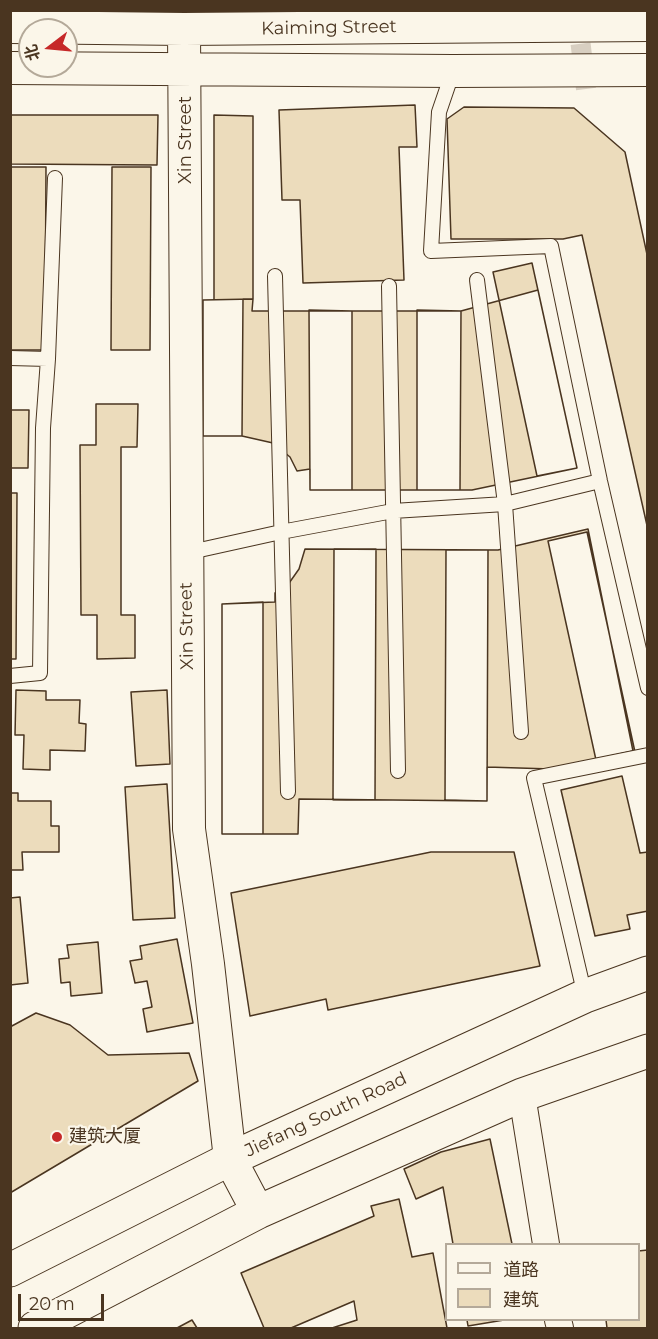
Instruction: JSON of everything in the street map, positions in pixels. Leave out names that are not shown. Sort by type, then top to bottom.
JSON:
[{"type":"main road","name":"Jiefang South Road","points":[[10,1270],[230,1159],[585,996],[648,973]]},
{"type":"main road","points":[[35,1329],[258,1212],[522,1095],[648,1052]]},
{"type":"street","name":"Kaiming Street","points":[[10,27],[184,29],[648,25]]},
{"type":"street","name":"Xin Street","points":[[184,29],[189,830],[208,964],[230,1159],[258,1212]]},
{"type":"street","points":[[10,68],[648,70]]},
{"type":"street","points":[[522,1095],[546,1243]]},
{"type":"lane","points":[[453,71],[439,112],[430,251],[551,246],[600,481],[648,688]]},
{"type":"lane","points":[[10,676],[40,673],[43,428],[55,178]]},
{"type":"lane","points":[[275,276],[288,792]]},
{"type":"lane","points":[[477,280],[505,504],[521,732]]},
{"type":"lane","points":[[390,286],[398,771]]},
{"type":"lane","points":[[10,358],[48,359]]},
{"type":"lane","points":[[186,553],[393,510],[505,504],[600,481]]},
{"type":"lane","points":[[585,996],[534,778],[648,755]]},
{"type":"building","points":[[415,105],[417,147],[399,147],[404,280],[303,283],[300,200],[282,200],[279,110]]},
{"type":"building","points":[[464,107],[574,108],[625,152],[648,259],[648,530],[582,235],[563,239],[451,239],[447,119]]},
{"type":"building","points":[[10,115],[158,115],[157,165],[10,164]]},
{"type":"building","points":[[214,115],[253,116],[253,299],[243,299],[242,436],[203,436],[203,300],[214,300]]},
{"type":"building","points":[[10,167],[46,167],[45,350],[10,350]]},
{"type":"building","points":[[112,167],[151,167],[150,350],[111,350]]},
{"type":"building","points":[[532,263],[577,468],[537,476],[493,272]]},
{"type":"building","points":[[538,290],[577,468],[472,490],[310,490],[310,469],[297,471],[290,457],[273,443],[242,436],[203,436],[203,300],[253,299],[252,311],[461,311]]},
{"type":"building","points":[[309,310],[352,311],[352,490],[310,490]]},
{"type":"building","points":[[417,310],[461,311],[460,490],[417,490]]},
{"type":"building","points":[[96,404],[138,404],[137,447],[121,447],[121,615],[135,615],[135,658],[97,659],[97,615],[81,615],[80,445],[96,445]]},
{"type":"building","points":[[10,410],[29,410],[28,468],[10,468]]},
{"type":"building","points":[[10,493],[17,493],[16,659],[10,659]]},
{"type":"building","points":[[588,529],[633,751],[551,769],[487,767],[487,801],[299,799],[298,834],[222,834],[222,604],[275,602],[275,593],[287,586],[299,569],[305,549],[498,550]]},
{"type":"building","points":[[587,532],[635,752],[596,760],[548,541]]},
{"type":"building","points":[[334,549],[376,549],[375,800],[333,800]]},
{"type":"building","points":[[446,550],[488,550],[487,801],[445,800]]},
{"type":"building","points":[[263,602],[263,834],[222,834],[222,604]]},
{"type":"building","points":[[16,690],[46,691],[46,700],[80,700],[79,723],[86,724],[85,751],[50,750],[50,770],[23,769],[24,735],[15,735]]},
{"type":"building","points":[[167,690],[170,764],[136,766],[131,692]]},
{"type":"building","points":[[622,776],[640,853],[648,852],[648,911],[627,915],[630,929],[595,936],[561,790]]},
{"type":"building","points":[[167,784],[175,918],[133,920],[125,787]]},
{"type":"building","points":[[10,793],[18,793],[18,801],[51,801],[51,826],[59,826],[59,852],[22,852],[23,870],[10,870]]},
{"type":"building","points":[[431,852],[514,852],[540,966],[328,1010],[326,999],[250,1016],[231,893]]},
{"type":"building","points":[[20,897],[28,983],[10,985],[10,898]]},
{"type":"building","points":[[177,939],[193,1023],[147,1032],[143,1009],[152,1007],[147,981],[135,983],[130,961],[142,959],[140,946]]},
{"type":"building","points":[[98,942],[102,993],[71,996],[70,982],[61,983],[59,959],[69,958],[67,945]]},
{"type":"building","name":"建筑大厦","points":[[36,1013],[70,1025],[108,1055],[189,1053],[198,1081],[10,1193],[10,1027]]},
{"type":"building","points":[[490,1139],[512,1243],[453,1243],[443,1187],[416,1199],[404,1169],[441,1152]]},
{"type":"building","points":[[399,1199],[412,1257],[433,1253],[447,1328],[332,1328],[357,1320],[354,1301],[291,1328],[264,1328],[241,1273],[374,1216],[371,1206]]},
{"type":"building","points":[[648,1250],[648,1328],[607,1328],[606,1321],[640,1321],[640,1251]]},
{"type":"building","points":[[192,1320],[197,1328],[177,1328]]},
{"type":"building","points":[[467,1321],[498,1321],[468,1326]]},
{"type":"tunnel","points":[[577,14],[586,89]]},
{"type":"place","name":"建筑大厦","points":[[57,1137]]}]
